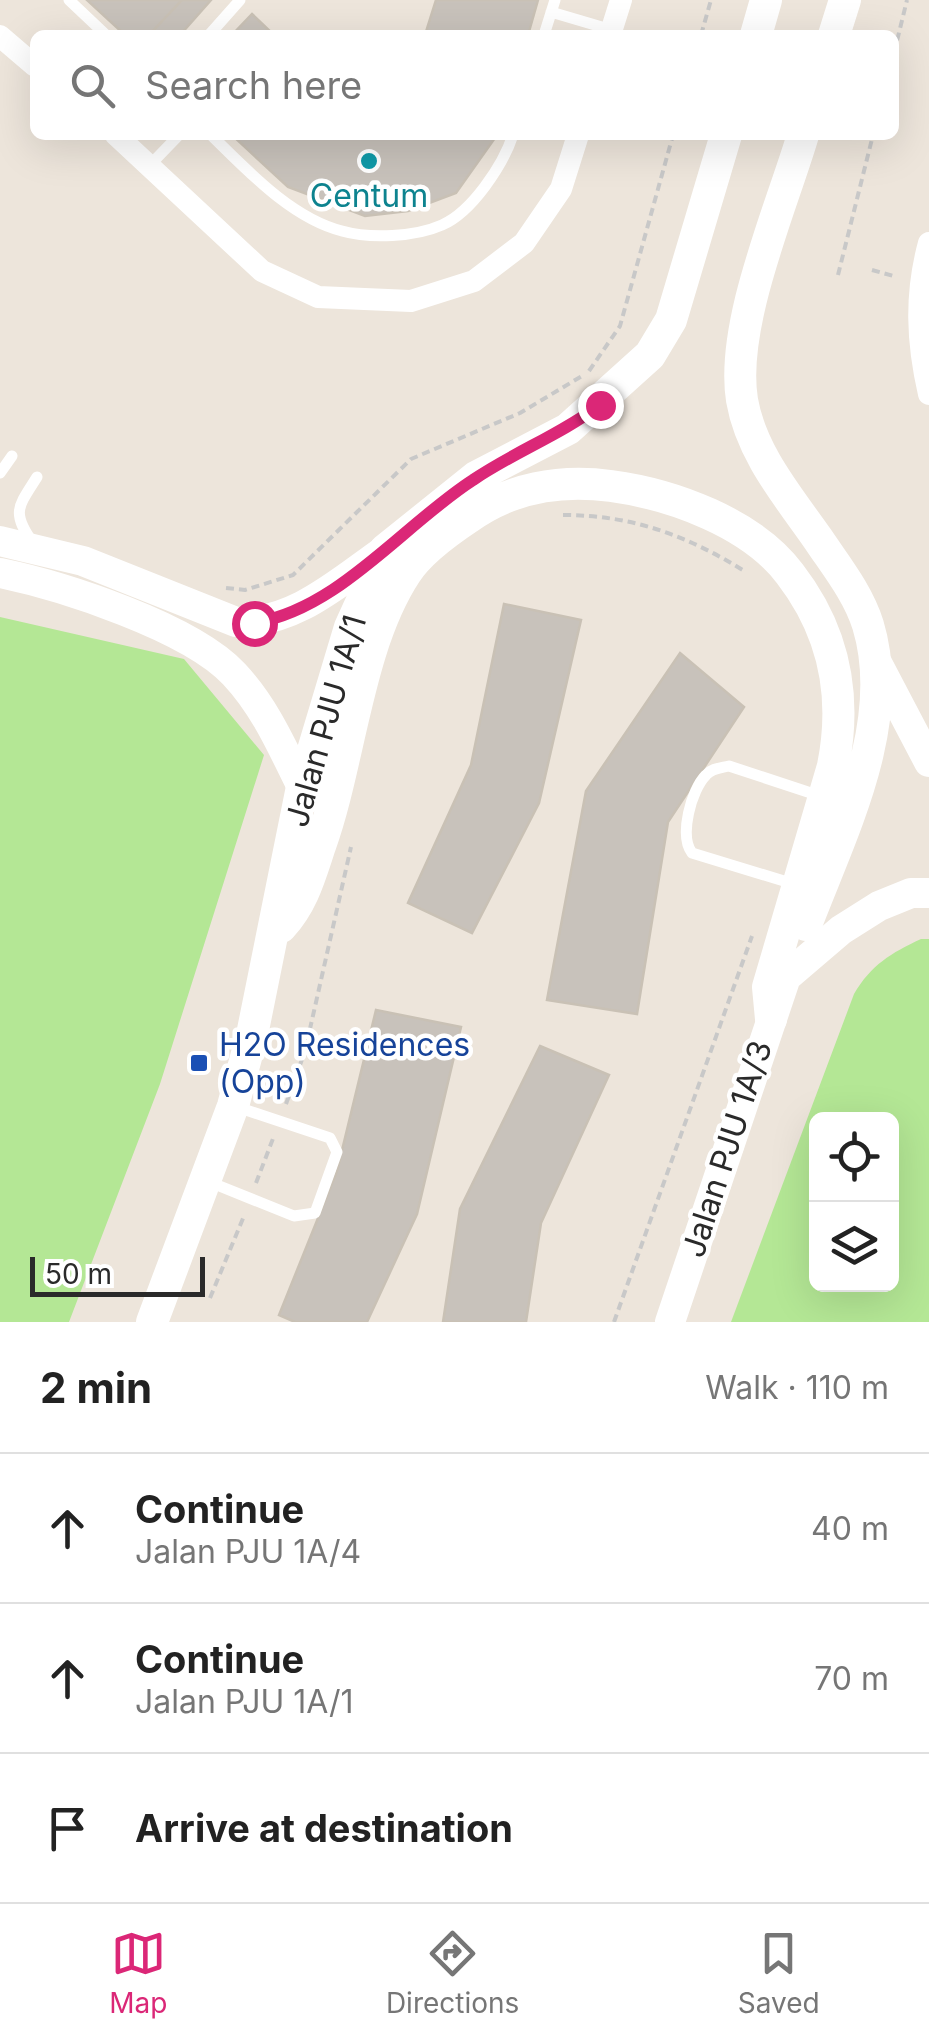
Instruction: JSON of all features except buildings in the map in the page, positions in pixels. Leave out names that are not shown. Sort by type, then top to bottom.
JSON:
[{"type":"main road","points":[[757,30],[766,0]]},
{"type":"main road","points":[[836,30],[845,0]]},
{"type":"main road","name":"Jalan PJU 1A/1","points":[[152,1322],[233,1106],[302,787],[350,627],[385,550],[476,477],[568,429],[650,356],[671,320],[725,140]]},
{"type":"main road","points":[[786,977],[860,782],[870,732],[876,661],[856,596],[767,465],[742,396],[744,330],[802,140]]},
{"type":"main road","points":[[272,938],[298,908],[326,830],[384,617],[406,571],[448,532],[490,502],[536,487],[589,483],[647,490],[746,536],[781,562],[826,632],[838,684],[840,735],[768,987],[770,1019]]},
{"type":"street","points":[[612,30],[622,0]]},
{"type":"street","points":[[0,36],[30,62]]},
{"type":"street","points":[[122,140],[152,164],[262,272],[318,296],[410,300],[474,280],[524,242],[560,188],[576,140]]},
{"type":"street","points":[[929,243],[924,284],[929,394]]},
{"type":"street","points":[[0,541],[126,580],[236,622],[254,623],[304,606],[385,550]]},
{"type":"street","points":[[0,573],[120,610],[210,652],[233,673],[264,712],[302,787]]},
{"type":"street","points":[[120,610],[126,580]]},
{"type":"street","points":[[876,661],[929,762]]},
{"type":"street","points":[[786,977],[841,930],[879,906],[911,893],[929,892]]},
{"type":"street","name":"Jalan PJU 1A/3","points":[[670,1322],[786,977]]},
{"type":"lane","points":[[69,0],[101,30]]},
{"type":"lane","points":[[213,30],[240,0]]},
{"type":"lane","points":[[546,30],[553,6],[607,30]]},
{"type":"lane","points":[[152,164],[174,140]]},
{"type":"lane","points":[[216,140],[259,181],[307,214],[341,231],[388,236],[442,225],[476,196],[510,140]]},
{"type":"lane","points":[[0,473],[12,456]]},
{"type":"lane","points":[[37,477],[19,506],[19,524],[37,550]]},
{"type":"lane","points":[[798,885],[692,853],[684,843],[685,830],[703,776],[714,769],[730,766],[824,798]]},
{"type":"lane","points":[[206,1181],[306,1217],[323,1201],[337,1152],[335,1143],[233,1106]]},
{"type":"path","points":[[702,30],[711,0]]},
{"type":"path","points":[[899,32],[907,0]]},
{"type":"path","points":[[215,586],[245,590],[293,575],[411,458],[520,413],[588,372],[620,326],[672,140]]},
{"type":"path","points":[[838,275],[872,140]]},
{"type":"path","points":[[872,270],[924,284]]},
{"type":"path","points":[[557,515],[599,515],[640,522],[680,535],[747,572]]},
{"type":"path","points":[[210,1298],[305,1051],[355,829]]},
{"type":"path","points":[[614,1322],[753,933]]},
{"type":"green space","points":[[0,617],[184,659],[264,755],[160,1084],[69,1322],[0,1322]]},
{"type":"green space","points":[[921,939],[929,939],[929,1322],[731,1322],[809,1114],[809,1292],[899,1292],[899,1112],[810,1112],[854,994],[891,955]]},
{"type":"place","name":"Centum","points":[[369,161]]},
{"type":"place","name":"H2O Residences (Opp)","points":[[199,1063]]},
{"type":"route","points":[[254,623],[304,606],[385,550],[436,505],[476,477],[568,429],[600,405]]}]
